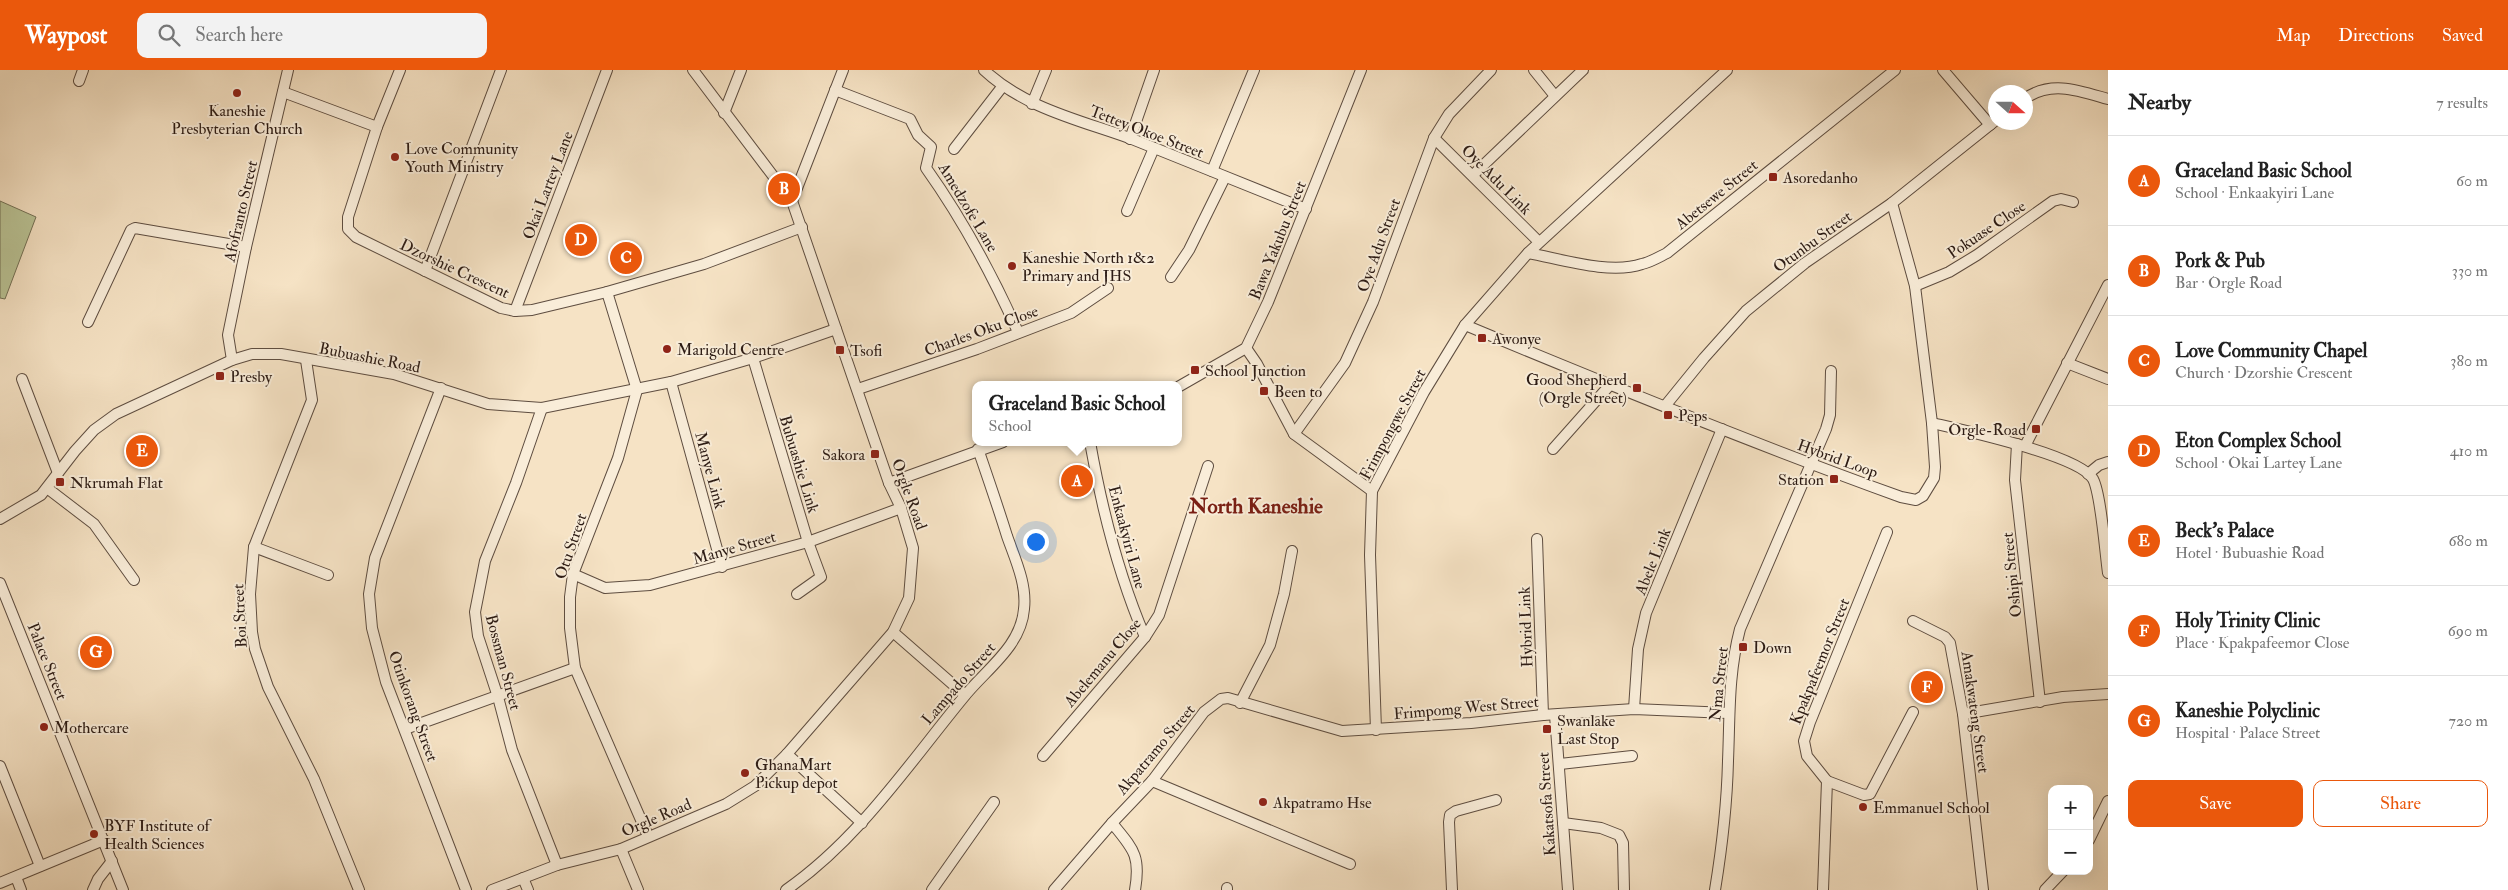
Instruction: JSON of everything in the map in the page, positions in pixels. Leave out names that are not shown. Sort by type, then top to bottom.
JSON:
[{"type":"street","points":[[78,81],[83,70]]},
{"type":"street","name":"Afofranto Street","points":[[232,360],[228,335],[246,247],[288,70]]},
{"type":"street","name":"Dzorshie Crescent","points":[[400,70],[377,126],[348,217],[348,229],[356,237],[501,308],[515,311],[532,310],[607,292],[704,264],[802,228]]},
{"type":"street","points":[[425,271],[501,70]]},
{"type":"street","name":"Okai Lartey Lane","points":[[515,311],[607,70]]},
{"type":"street","name":"Orgle Road","points":[[492,890],[557,865],[621,849],[726,804],[755,786],[787,754],[893,632],[909,598],[913,548],[901,508],[889,483],[792,201],[692,70]]},
{"type":"street","points":[[724,113],[741,70]]},
{"type":"street","points":[[792,201],[842,70]]},
{"type":"street","name":"Tettey Okoe Street","points":[[984,70],[1002,87],[1032,104],[1154,148],[1306,209]]},
{"type":"street","points":[[1032,104],[1046,70]]},
{"type":"street","points":[[1130,139],[1154,70]]},
{"type":"street","points":[[1212,171],[1254,70]]},
{"type":"street","name":"Bawa Yakubu Street","points":[[1246,348],[1268,302],[1361,70]]},
{"type":"street","name":"Oye Adu Street","points":[[1294,434],[1345,363],[1373,302],[1434,138],[1449,114],[1491,70]]},
{"type":"street","points":[[1534,70],[1555,96]]},
{"type":"street","points":[[1473,175],[1584,70]]},
{"type":"street","points":[[1539,242],[1727,70]]},
{"type":"street","name":"Abetsewe Street","points":[[1528,253],[1604,267],[1641,265],[1654,260],[1666,253],[1896,70]]},
{"type":"street","points":[[1942,70],[1988,118]]},
{"type":"street","points":[[954,149],[1002,87]]},
{"type":"street","points":[[2033,94],[2039,90],[2062,87],[2108,99]]},
{"type":"street","name":"Amedzofe Lane","points":[[835,90],[910,119],[918,135],[931,147],[926,168],[971,235],[1018,332]]},
{"type":"street","points":[[283,92],[377,126]]},
{"type":"street","name":"Otunbu Street","points":[[1666,406],[1704,358],[1746,311],[1804,263],[1892,203],[1988,127]]},
{"type":"street","name":"Oye Adu Link","points":[[1434,138],[1539,242]]},
{"type":"street","points":[[1127,211],[1154,148]]},
{"type":"street","points":[[1171,277],[1189,250],[1225,177]]},
{"type":"street","name":"Pokuase Close","points":[[1915,286],[1949,272],[1977,255],[2053,201],[2061,199],[2074,202]]},
{"type":"street","name":"Hybrid Loop","points":[[1465,325],[1609,386],[1666,406],[1812,465],[1901,498],[1916,500],[1924,496],[1934,478],[1932,423],[1915,286],[1892,203]]},
{"type":"street","points":[[88,322],[131,230],[136,228],[246,247]]},
{"type":"street","name":"Frimpongwe Street","points":[[1376,730],[1370,555],[1372,491],[1424,392],[1465,325],[1539,242]]},
{"type":"street","name":"Oshipi Street","points":[[2040,702],[2015,480],[2021,445],[2096,313],[2108,285]]},
{"type":"street","name":"Charles Oku Close","points":[[858,389],[977,349],[1071,313],[1108,288]]},
{"type":"street","points":[[607,292],[637,390]]},
{"type":"street","name":"Bubuashie Road","points":[[0,518],[33,501],[47,488],[94,430],[116,414],[232,360],[266,353],[394,374],[488,404],[542,408],[671,382],[753,358],[836,329]]},
{"type":"street","points":[[1182,385],[1246,348],[1258,364],[1294,434],[1372,491]]},
{"type":"street","name":"Bubuashie Link","points":[[753,358],[808,542],[821,577],[797,594]]},
{"type":"street","name":"Boi Street","points":[[306,360],[312,400],[254,547],[250,594],[255,650],[268,687],[314,779],[359,890]]},
{"type":"street","points":[[2067,363],[2108,379]]},
{"type":"street","name":"Nma Street","points":[[1715,890],[1726,804],[1728,713],[1732,661],[1740,629],[1812,465],[1830,415],[1831,371]]},
{"type":"street","points":[[22,379],[58,473]]},
{"type":"street","name":"Manye Link","points":[[671,382],[722,567]]},
{"type":"street","points":[[1554,448],[1609,386]]},
{"type":"street","name":"Otinkorang Street","points":[[441,388],[375,558],[368,594],[372,628],[386,682],[466,890]]},
{"type":"street","name":"Otu Street","points":[[637,390],[618,458],[573,574],[570,597],[570,628],[575,668],[648,836]]},
{"type":"street","name":"Bossman Street","points":[[542,408],[516,483],[485,561],[475,612],[478,636],[498,697],[512,750],[557,865]]},
{"type":"street","points":[[1932,423],[2021,445],[2077,466],[2088,474],[2092,478],[2097,494],[2108,573]]},
{"type":"street","name":"Abele Link","points":[[1634,710],[1638,649],[1646,613],[1722,430]]},
{"type":"street","points":[[889,483],[989,446]]},
{"type":"street","name":"Enkaakyiri Lane","points":[[1091,446],[1101,505],[1124,585],[1145,637]]},
{"type":"street","name":"Lampado Street","points":[[786,890],[810,874],[862,823],[965,695],[1004,654],[1020,627],[1024,610],[1022,578],[978,449]]},
{"type":"street","points":[[2088,474],[2099,465],[2108,462]]},
{"type":"street","name":"Abelemanu Close","points":[[1043,756],[1145,637],[1159,615],[1208,466]]},
{"type":"street","points":[[47,488],[94,524],[134,580]]},
{"type":"street","name":"Manye Street","points":[[573,574],[605,588],[650,585],[722,567],[808,542],[901,508]]},
{"type":"street","name":"Kpakpafeemor Street","points":[[1826,781],[1807,756],[1804,741],[1887,532]]},
{"type":"street","name":"Hybrid Link","points":[[1537,539],[1543,714]]},
{"type":"street","points":[[254,547],[328,575]]},
{"type":"street","points":[[1240,704],[1270,645],[1284,594],[1292,551]]},
{"type":"street","name":"Palace Street","points":[[0,583],[123,890]]},
{"type":"street","name":"Amakwateng Street","points":[[1912,621],[1949,639],[1963,714],[1983,890]]},
{"type":"street","points":[[893,632],[965,695]]},
{"type":"street","points":[[405,729],[575,668]]},
{"type":"street","points":[[1963,714],[2064,697],[2108,694]]},
{"type":"street","name":"Akpatramo Street","points":[[1054,890],[1112,823],[1152,781],[1204,712],[1221,700],[1228,698],[1240,704]]},
{"type":"street","name":"Frimpomg West Street","points":[[1240,704],[1342,732],[1471,723],[1543,714],[1555,715],[1634,710],[1728,713]]},
{"type":"street","points":[[1823,890],[1826,781],[1864,795],[1870,794],[1913,712]]},
{"type":"street","name":"Kakatsofa Street","points":[[1555,715],[1568,890]]},
{"type":"street","points":[[787,754],[862,823]]},
{"type":"street","points":[[1560,764],[1632,756]]},
{"type":"street","points":[[0,766],[40,866]]},
{"type":"street","points":[[1152,781],[1350,864]]},
{"type":"street","points":[[1452,890],[1450,815],[1456,811],[1496,800]]},
{"type":"street","points":[[2093,832],[2108,801]]},
{"type":"street","points":[[932,890],[994,802]]},
{"type":"street","points":[[1112,823],[1135,854],[1138,872],[1135,890]]},
{"type":"street","points":[[1563,823],[1601,828],[1619,834],[1623,843],[1624,890]]},
{"type":"street","points":[[0,883],[104,840]]},
{"type":"street","points":[[621,849],[638,890]]},
{"type":"street","points":[[93,890],[112,861]]},
{"type":"street","points":[[2045,890],[2059,875]]},
{"type":"street","points":[[16,877],[21,890]]},
{"type":"street","points":[[523,878],[528,890]]},
{"type":"green space","points":[[0,201],[36,217],[5,299],[0,298]]},
{"type":"place","name":"Kaneshie Presbyterian Church","points":[[237,93]]},
{"type":"place","name":"Love Community Youth Ministry","points":[[395,157]]},
{"type":"place","name":"Asoredanho","points":[[1773,177]]},
{"type":"place","name":"Pork & Pub","points":[[784,189]]},
{"type":"place","name":"Eton Complex School","points":[[581,240]]},
{"type":"place","name":"Love Community Chapel","points":[[626,258]]},
{"type":"place","name":"Kaneshie North 1&2 Primary and JHS","points":[[1012,266]]},
{"type":"place","name":"Awonye","points":[[1482,338]]},
{"type":"place","name":"Marigold Centre","points":[[667,349]]},
{"type":"place","name":"Tsofi","points":[[840,350]]},
{"type":"place","name":"School Junction","points":[[1195,370]]},
{"type":"place","name":"Presby","points":[[220,376]]},
{"type":"place","name":"Good Shepherd (Orgle Street)","points":[[1637,388]]},
{"type":"place","name":"Been to","points":[[1264,391]]},
{"type":"place","name":"Peps","points":[[1668,415]]},
{"type":"place","name":"Orgle-Road","points":[[2036,429]]},
{"type":"place","name":"Beck's Palace","points":[[142,451]]},
{"type":"place","name":"Sakora","points":[[875,454]]},
{"type":"place","name":"Station","points":[[1834,479]]},
{"type":"place","name":"Graceland Basic School","points":[[1077,481]]},
{"type":"place","name":"Nkrumah Flat","points":[[60,482]]},
{"type":"place","name":"Down","points":[[1743,647]]},
{"type":"place","name":"Kaneshie Polyclinic","points":[[96,652]]},
{"type":"place","name":"Holy Trinity Clinic","points":[[1927,687]]},
{"type":"place","name":"Mothercare","points":[[44,727]]},
{"type":"place","name":"Swanlake Last Stop","points":[[1547,729]]},
{"type":"place","name":"GhanaMart Pickup depot","points":[[745,773]]},
{"type":"place","name":"Akpatramo Hse","points":[[1263,802]]},
{"type":"place","name":"Emmanuel School","points":[[1863,807]]},
{"type":"place","name":"BYF Institute of Health Sciences","points":[[94,834]]},
{"type":"district","name":"North Kaneshie","points":[[1256,506]]}]
